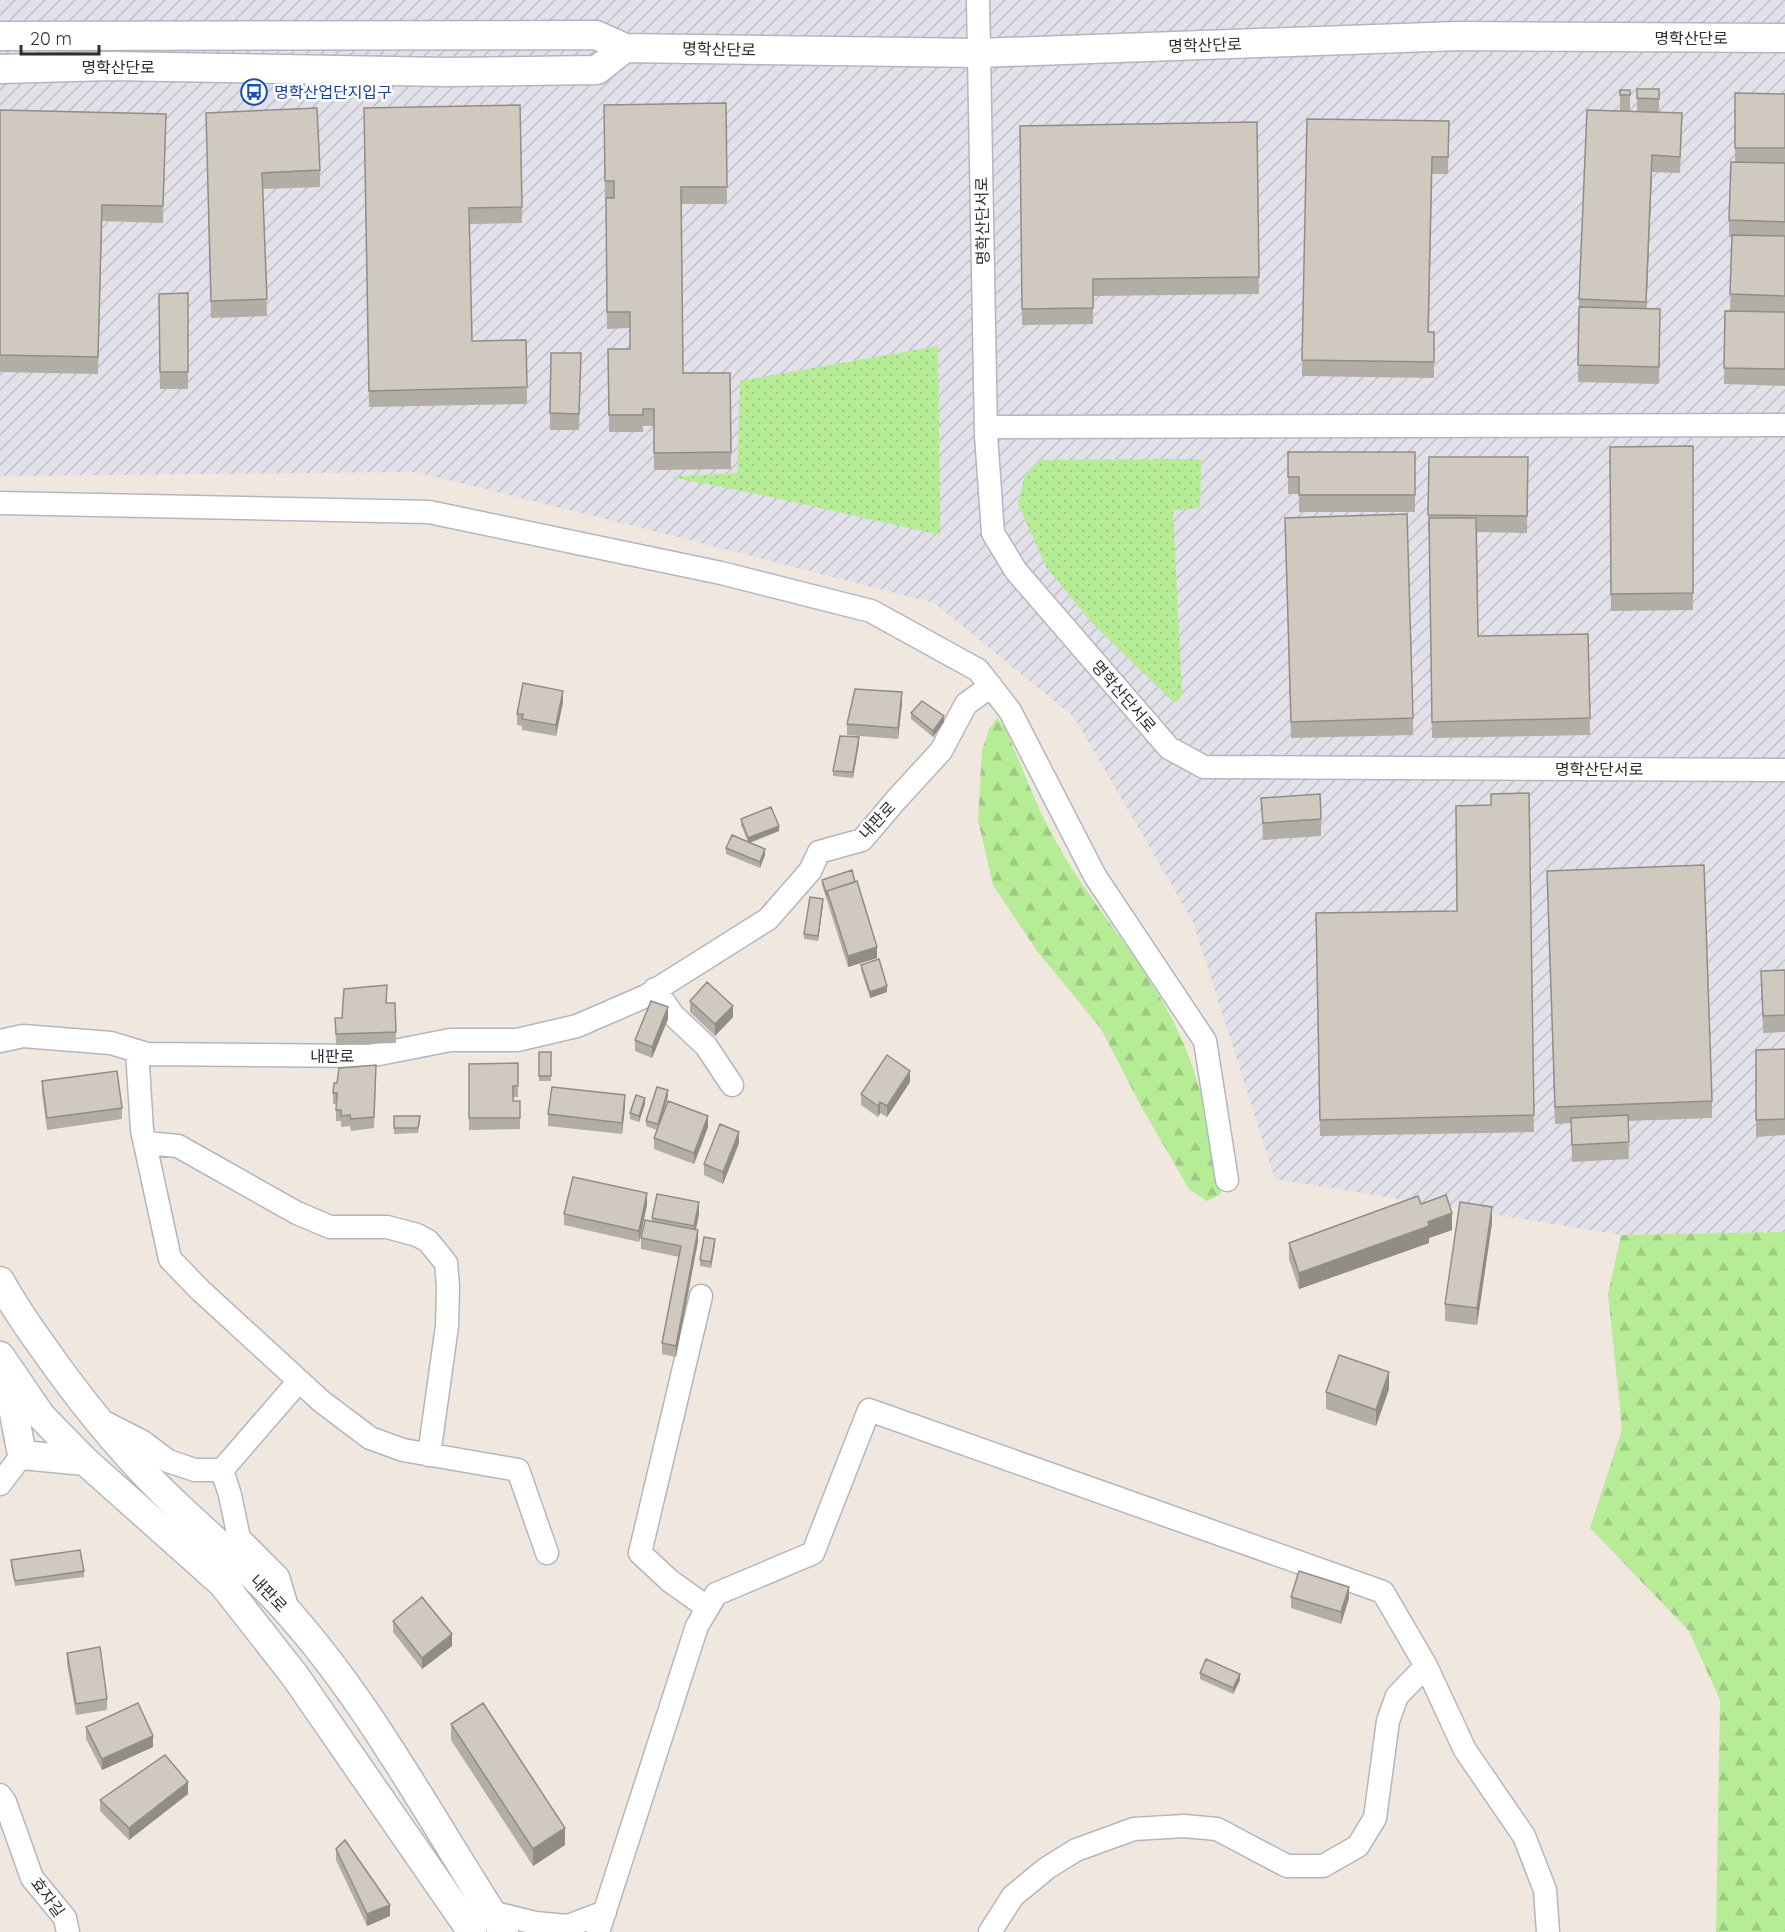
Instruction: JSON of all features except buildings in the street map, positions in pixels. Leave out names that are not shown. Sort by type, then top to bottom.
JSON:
[{"type":"street","name":"명학산단서로","points":[[978,0],[986,427],[993,532],[1016,571],[1169,748],[1204,767],[1785,770]]},
{"type":"street","name":"명학산단로","points":[[0,36],[596,35],[625,48],[979,53],[1458,36],[1785,38]]},
{"type":"street","name":"명학산단로","points":[[0,69],[111,66],[446,72],[597,70],[625,48]]},
{"type":"street","points":[[986,427],[1785,426]]},
{"type":"street","points":[[0,503],[429,512],[721,573],[871,611],[978,670],[1010,711],[1095,876],[1204,1041],[1227,1180]]},
{"type":"street","name":"내판로","points":[[0,1041],[23,1036],[111,1043],[147,1054],[369,1056],[450,1040],[517,1040],[577,1026],[646,996],[768,919],[810,871],[819,852],[862,840],[942,751],[966,705],[991,686]]},
{"type":"street","points":[[655,990],[673,1015],[706,1046],[732,1085]]},
{"type":"street","points":[[137,1051],[142,1130],[170,1259],[200,1290],[321,1401],[370,1438],[403,1450],[518,1470],[548,1553]]},
{"type":"street","points":[[145,1143],[178,1146],[297,1213],[330,1227],[387,1227],[417,1235],[428,1241],[446,1263],[448,1286],[447,1326],[429,1455]]},
{"type":"street","name":"내판로","points":[[0,1281],[30,1329],[95,1417],[155,1484],[221,1544],[289,1613],[323,1653],[406,1774],[489,1925]]},
{"type":"street","points":[[701,1296],[640,1553],[670,1581],[708,1608]]},
{"type":"street","name":"내판로","points":[[0,1356],[41,1416],[85,1461],[223,1584],[489,1925]]},
{"type":"street","points":[[0,1366],[11,1397],[22,1455],[0,1484]]},
{"type":"street","points":[[95,1417],[143,1442],[168,1461],[195,1470],[222,1470],[299,1380]]},
{"type":"street","points":[[489,1925],[535,1923],[568,1926],[602,1922],[697,1626],[716,1594],[813,1552],[869,1410],[1383,1592],[1426,1666],[1465,1750],[1524,1836],[1545,1890],[1548,1932]]},
{"type":"street","points":[[22,1455],[85,1461]]},
{"type":"street","points":[[222,1470],[239,1538],[279,1577],[289,1613]]},
{"type":"street","points":[[990,1932],[1013,1896],[1047,1868],[1076,1850],[1134,1829],[1184,1826],[1217,1830],[1287,1866],[1323,1866],[1358,1846],[1374,1818],[1388,1721],[1397,1696],[1426,1666]]},
{"type":"street","name":"효자길","points":[[0,1795],[32,1878],[65,1918],[68,1932]]},
{"type":"shaded area","points":[[0,0],[1785,0],[1785,1232],[1621,1235],[1275,1179],[1193,922],[1074,717],[934,603],[416,472],[0,476]]},
{"type":"green space","points":[[938,346],[940,535],[671,477],[737,473],[740,381]]},
{"type":"green space","points":[[1201,459],[1200,508],[1173,510],[1182,696],[1174,703],[1091,622],[1046,567],[1018,504],[1025,474],[1040,460]]},
{"type":"green space","points":[[997,718],[1005,728],[1055,840],[1088,893],[1143,970],[1174,1023],[1187,1052],[1204,1104],[1221,1194],[1207,1201],[1189,1189],[1142,1108],[1101,1029],[1037,951],[993,885],[978,820],[982,750],[989,729]]},
{"type":"green space","points":[[1785,1232],[1785,1932],[1716,1932],[1720,1700],[1689,1631],[1590,1528],[1622,1429],[1608,1294],[1621,1235]]},
{"type":"place","name":"명학산업단지입구","points":[[254,92]]}]
